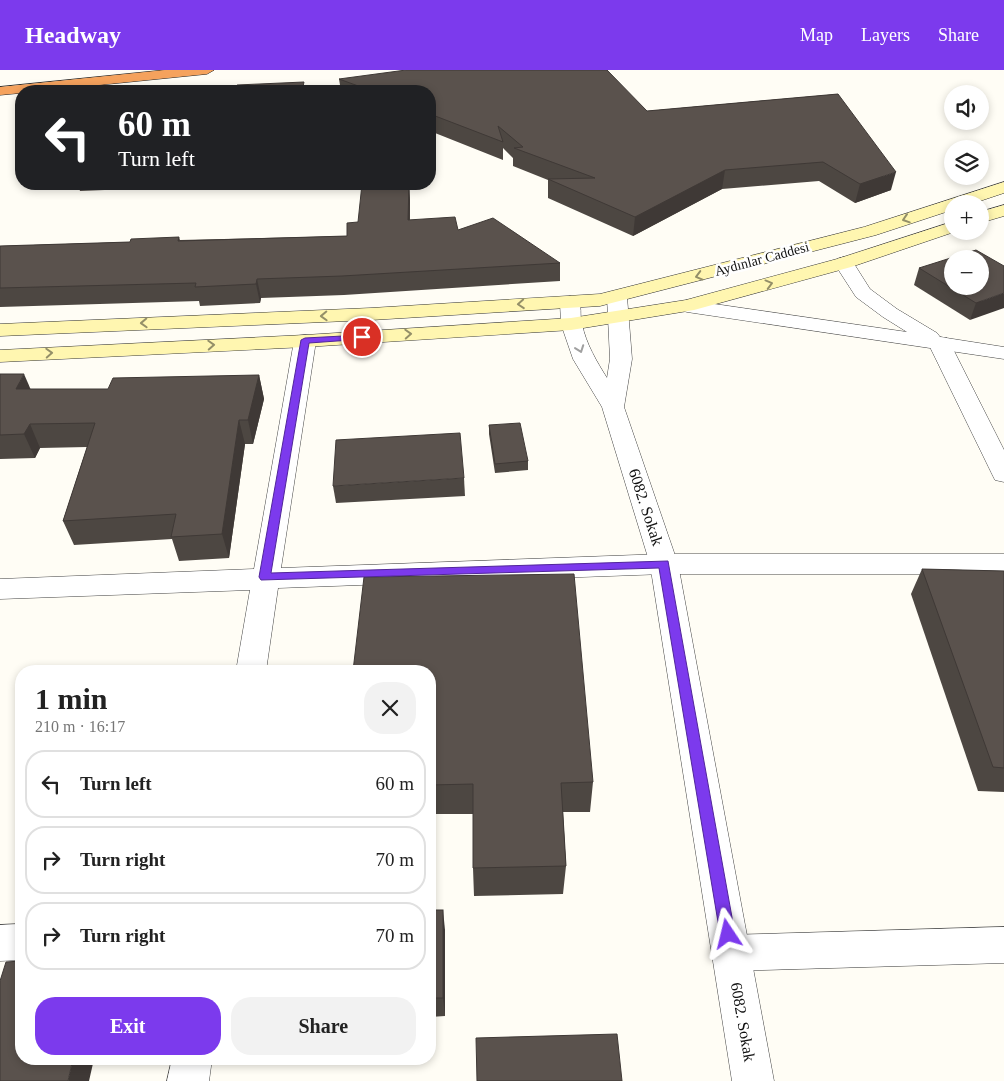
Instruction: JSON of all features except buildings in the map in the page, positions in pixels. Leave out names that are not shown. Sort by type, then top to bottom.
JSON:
[{"type":"highway","points":[[0,80],[81,70]]},
{"type":"highway","points":[[59,85],[208,70]]},
{"type":"highway","points":[[0,91],[15,89]]},
{"type":"main road","name":"Aydınlar Caddesi","points":[[980,195],[1004,187]]},
{"type":"main road","name":"Aydınlar Caddesi","points":[[618,307],[944,207]]},
{"type":"main road","name":"Aydınlar Caddesi","points":[[0,330],[371,314],[570,302],[618,307],[687,306],[844,264],[944,230]]},
{"type":"main road","points":[[0,356],[571,324],[618,307]]},
{"type":"street","points":[[844,264],[862,293],[890,313],[939,343],[1004,474]]},
{"type":"street","points":[[570,302],[571,324],[584,359],[613,408]]},
{"type":"street","points":[[687,306],[1004,353]]},
{"type":"street","points":[[613,408],[621,359],[618,307]]},
{"type":"street","points":[[252,665],[305,340]]},
{"type":"street","name":"6082. Sokak","points":[[613,408],[664,564],[753,1081]]},
{"type":"street","points":[[0,589],[265,577],[664,564],[1004,564]]},
{"type":"street","points":[[0,943],[15,942]]},
{"type":"street","points":[[731,953],[1004,945]]},
{"type":"street","points":[[188,1081],[191,1065]]},
{"type":"route","points":[[362,337],[305,340],[265,577],[664,564],[728,934]]}]
